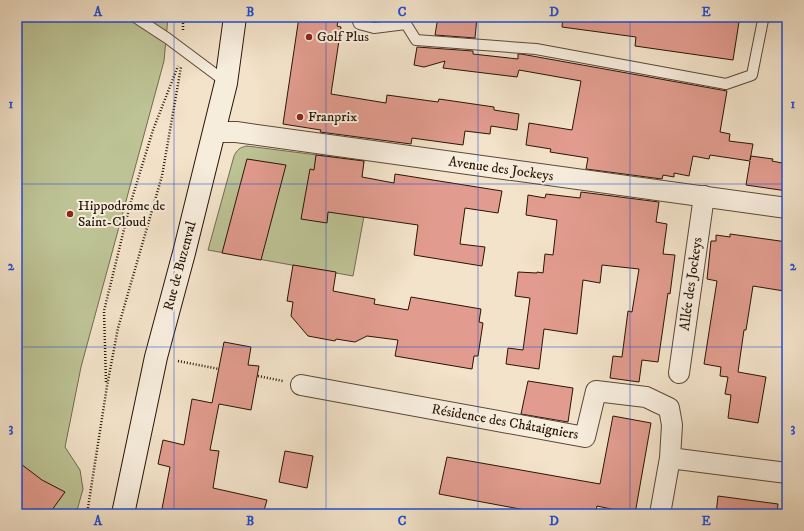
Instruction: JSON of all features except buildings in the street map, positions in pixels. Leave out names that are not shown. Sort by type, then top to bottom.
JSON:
[{"type":"main road","name":"Rue de Buzenval","points":[[123,514],[156,357],[215,132],[226,83],[235,17]]},
{"type":"street","name":"Avenue des Jockeys","points":[[215,132],[236,132],[787,208]]},
{"type":"street","name":"Allée des Jockeys","points":[[679,373],[704,196]]},
{"type":"street","name":"Résidence des Châtaigniers","points":[[301,385],[585,437],[596,391],[646,397],[669,408],[672,425],[670,458],[660,514]]},
{"type":"street","points":[[670,458],[787,473]]},
{"type":"lane","points":[[135,17],[184,51],[226,83]]},
{"type":"lane","points":[[356,17],[359,24],[374,28],[406,20],[416,40],[536,49],[726,84],[752,75],[763,20],[766,17]]},
{"type":"path","points":[[107,386],[104,311],[132,198],[153,130],[184,51]]},
{"type":"path","points":[[87,514],[107,386],[118,328],[162,176],[176,87],[184,51]]},
{"type":"path","points":[[156,357],[219,369]]},
{"type":"path","points":[[258,376],[301,385]]},
{"type":"green space","name":"Hippodrome de Saint-Cloud","points":[[17,17],[168,17],[164,61],[81,367],[65,447],[80,470],[83,489],[76,514],[17,514]]},
{"type":"green space","points":[[247,146],[364,161],[357,205],[364,216],[353,276],[208,250],[234,156],[239,149]]},
{"type":"place","name":"Golf Plus","points":[[309,37]]},
{"type":"place","name":"Franprix","points":[[300,117]]},
{"type":"place","name":"Hippodrome de Saint-Cloud","points":[[70,214]]}]
